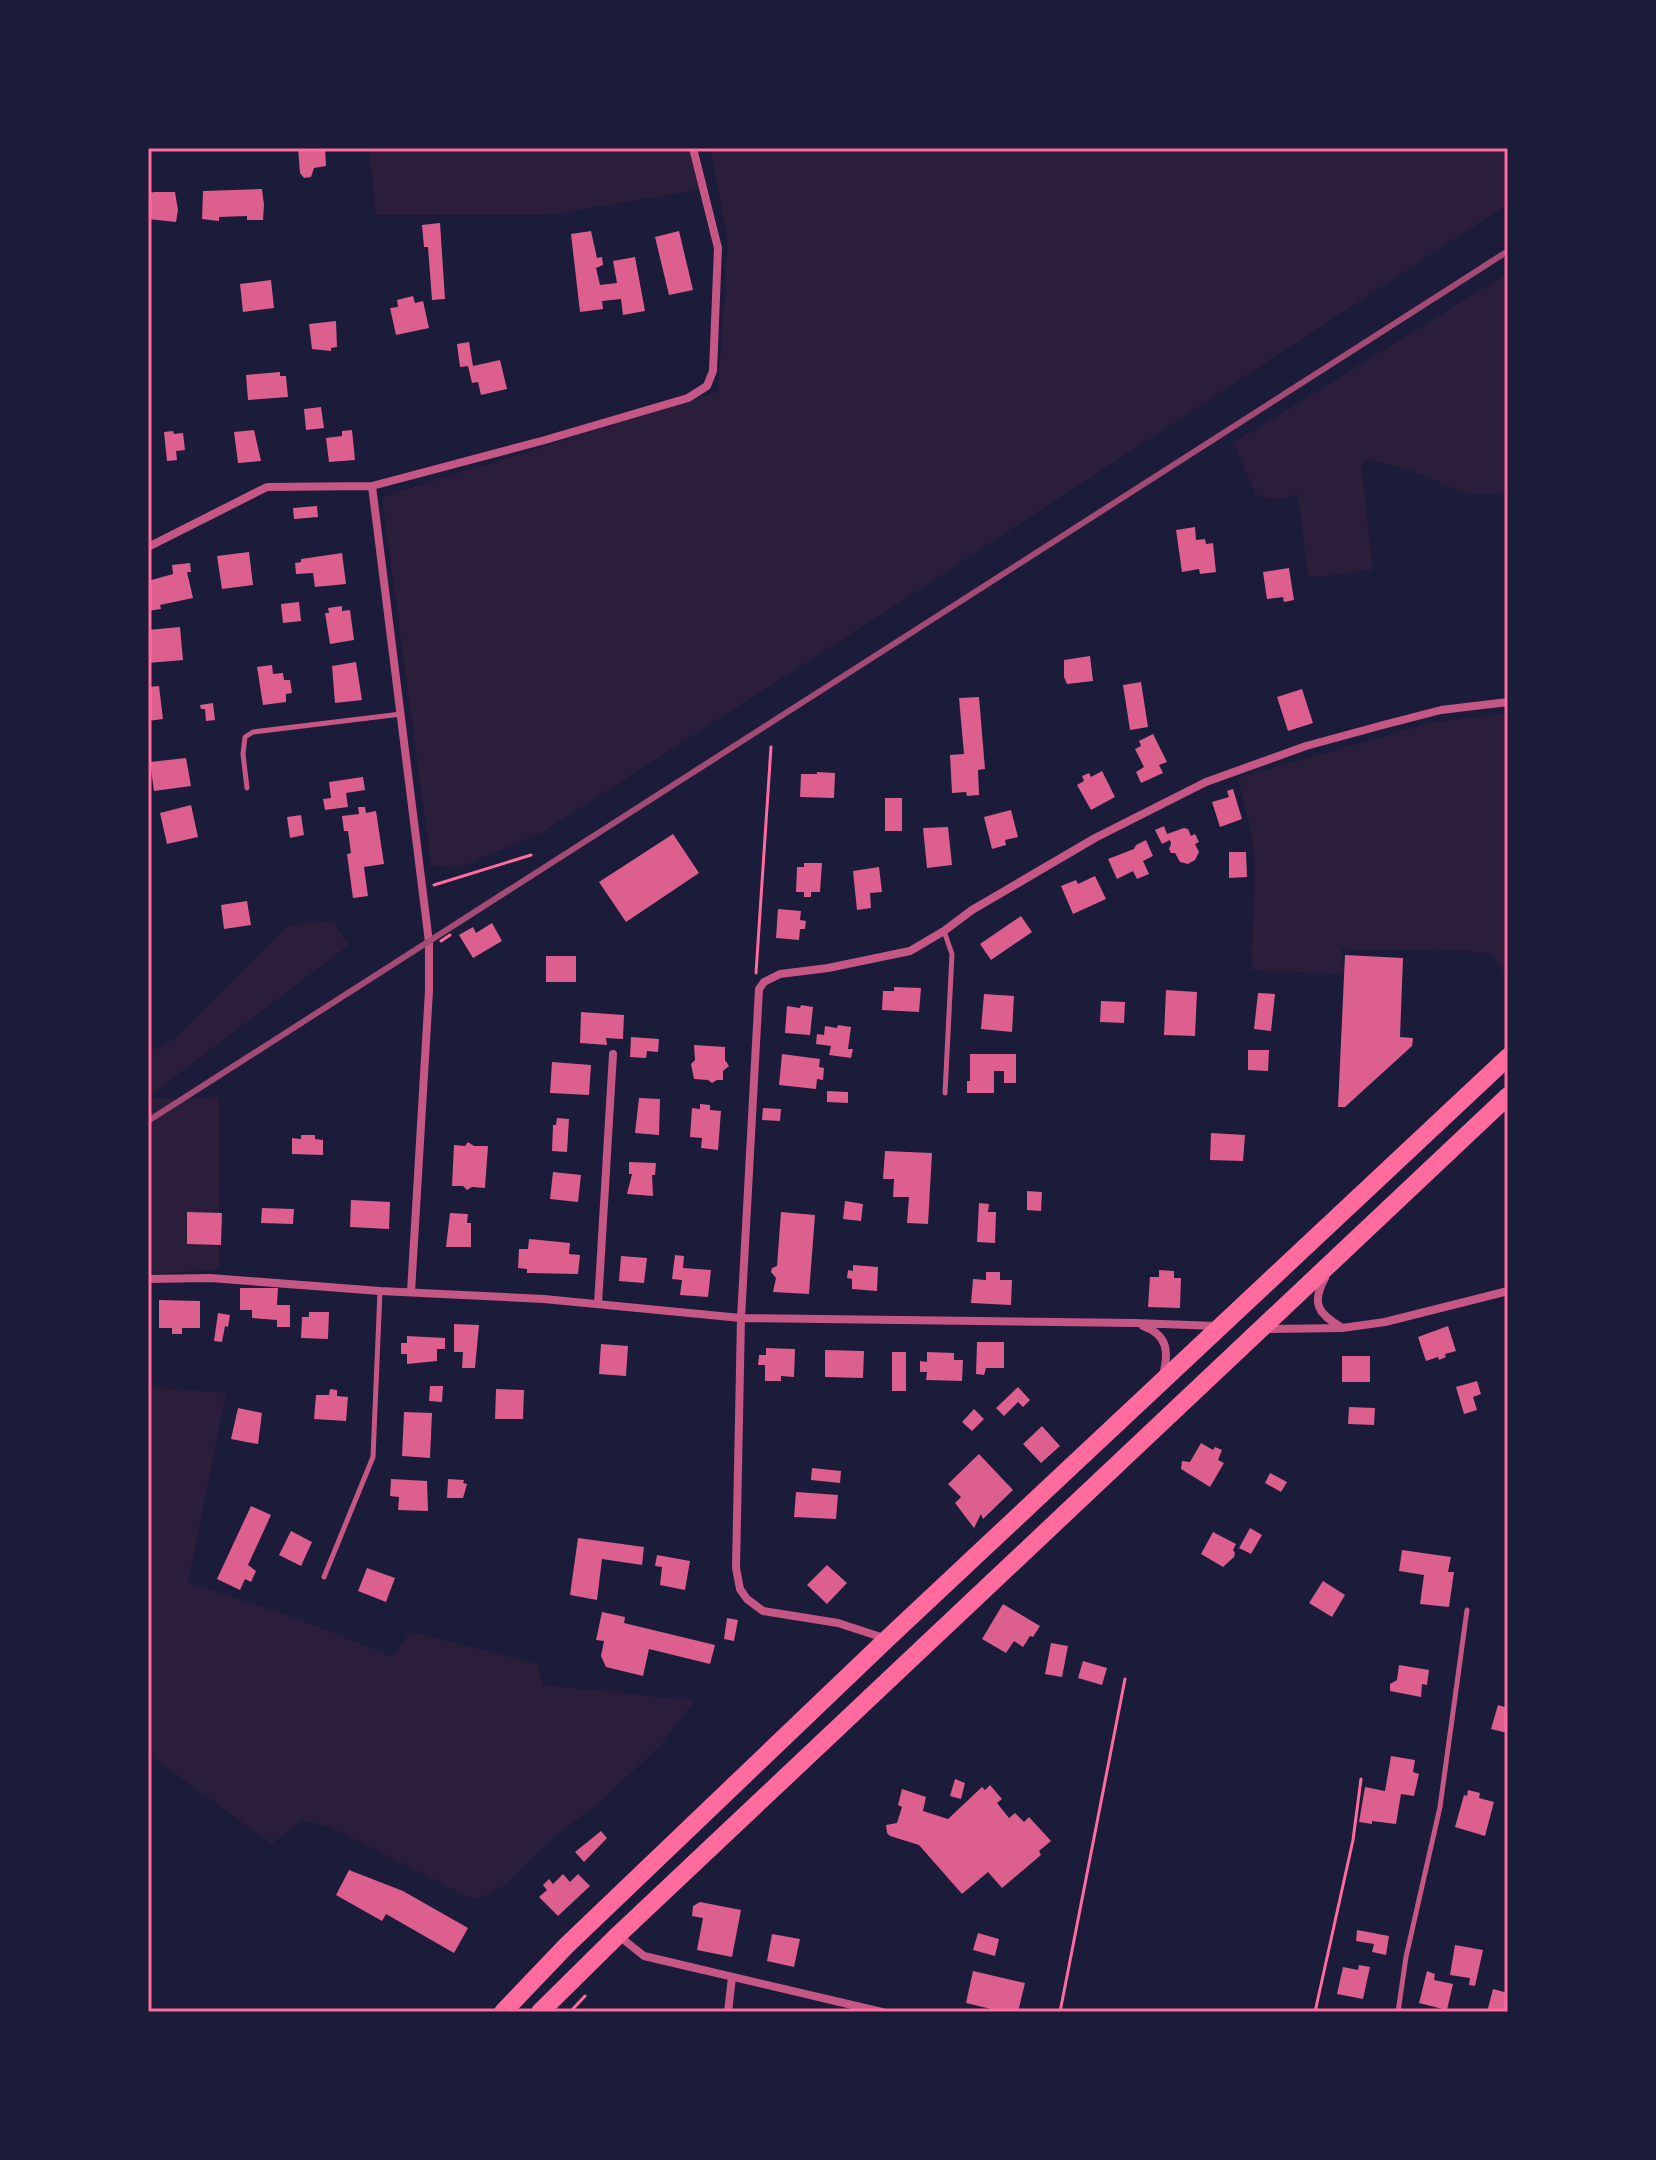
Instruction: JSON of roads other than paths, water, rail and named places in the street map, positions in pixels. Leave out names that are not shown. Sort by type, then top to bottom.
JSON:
[{"type":"main road","points":[[503,2012],[588,1925],[887,1639],[1508,1057]]},
{"type":"main road","points":[[540,2012],[1162,1420],[1263,1329],[1508,1096]]},
{"type":"street","points":[[148,547],[267,487],[372,486],[688,398],[707,386],[713,371],[718,248],[693,148]]},
{"type":"street","points":[[372,486],[429,942],[429,991],[411,1292]]},
{"type":"street","points":[[887,1639],[838,1623],[763,1611],[740,1589],[736,1568],[741,1318],[759,989],[764,982],[780,974],[828,968],[910,951],[972,910],[1095,838],[1206,782],[1306,746],[1383,725],[1441,710],[1508,702]]},
{"type":"street","points":[[598,1304],[613,1054]]},
{"type":"street","points":[[1335,1260],[1319,1289],[1317,1304],[1325,1318],[1342,1328]]},
{"type":"street","points":[[148,1279],[210,1278],[598,1304],[741,1318],[1221,1326]]},
{"type":"street","points":[[1263,1329],[1342,1328],[1385,1322],[1508,1291]]},
{"type":"street","points":[[1135,1323],[1154,1330],[1166,1346],[1160,1384]]},
{"type":"street","points":[[618,1935],[644,1956],[882,2012]]},
{"type":"street","points":[[728,2012],[732,1977]]},
{"type":"lane","points":[[247,788],[243,754],[245,737],[253,732],[401,714]]},
{"type":"lane","points":[[944,931],[952,954],[945,1093]]},
{"type":"lane","points":[[324,1577],[373,1457],[380,1291]]},
{"type":"lane","points":[[1398,2012],[1406,1957],[1442,1794],[1467,1610]]},
{"type":"railway","points":[[148,1121],[1508,251]]}]
